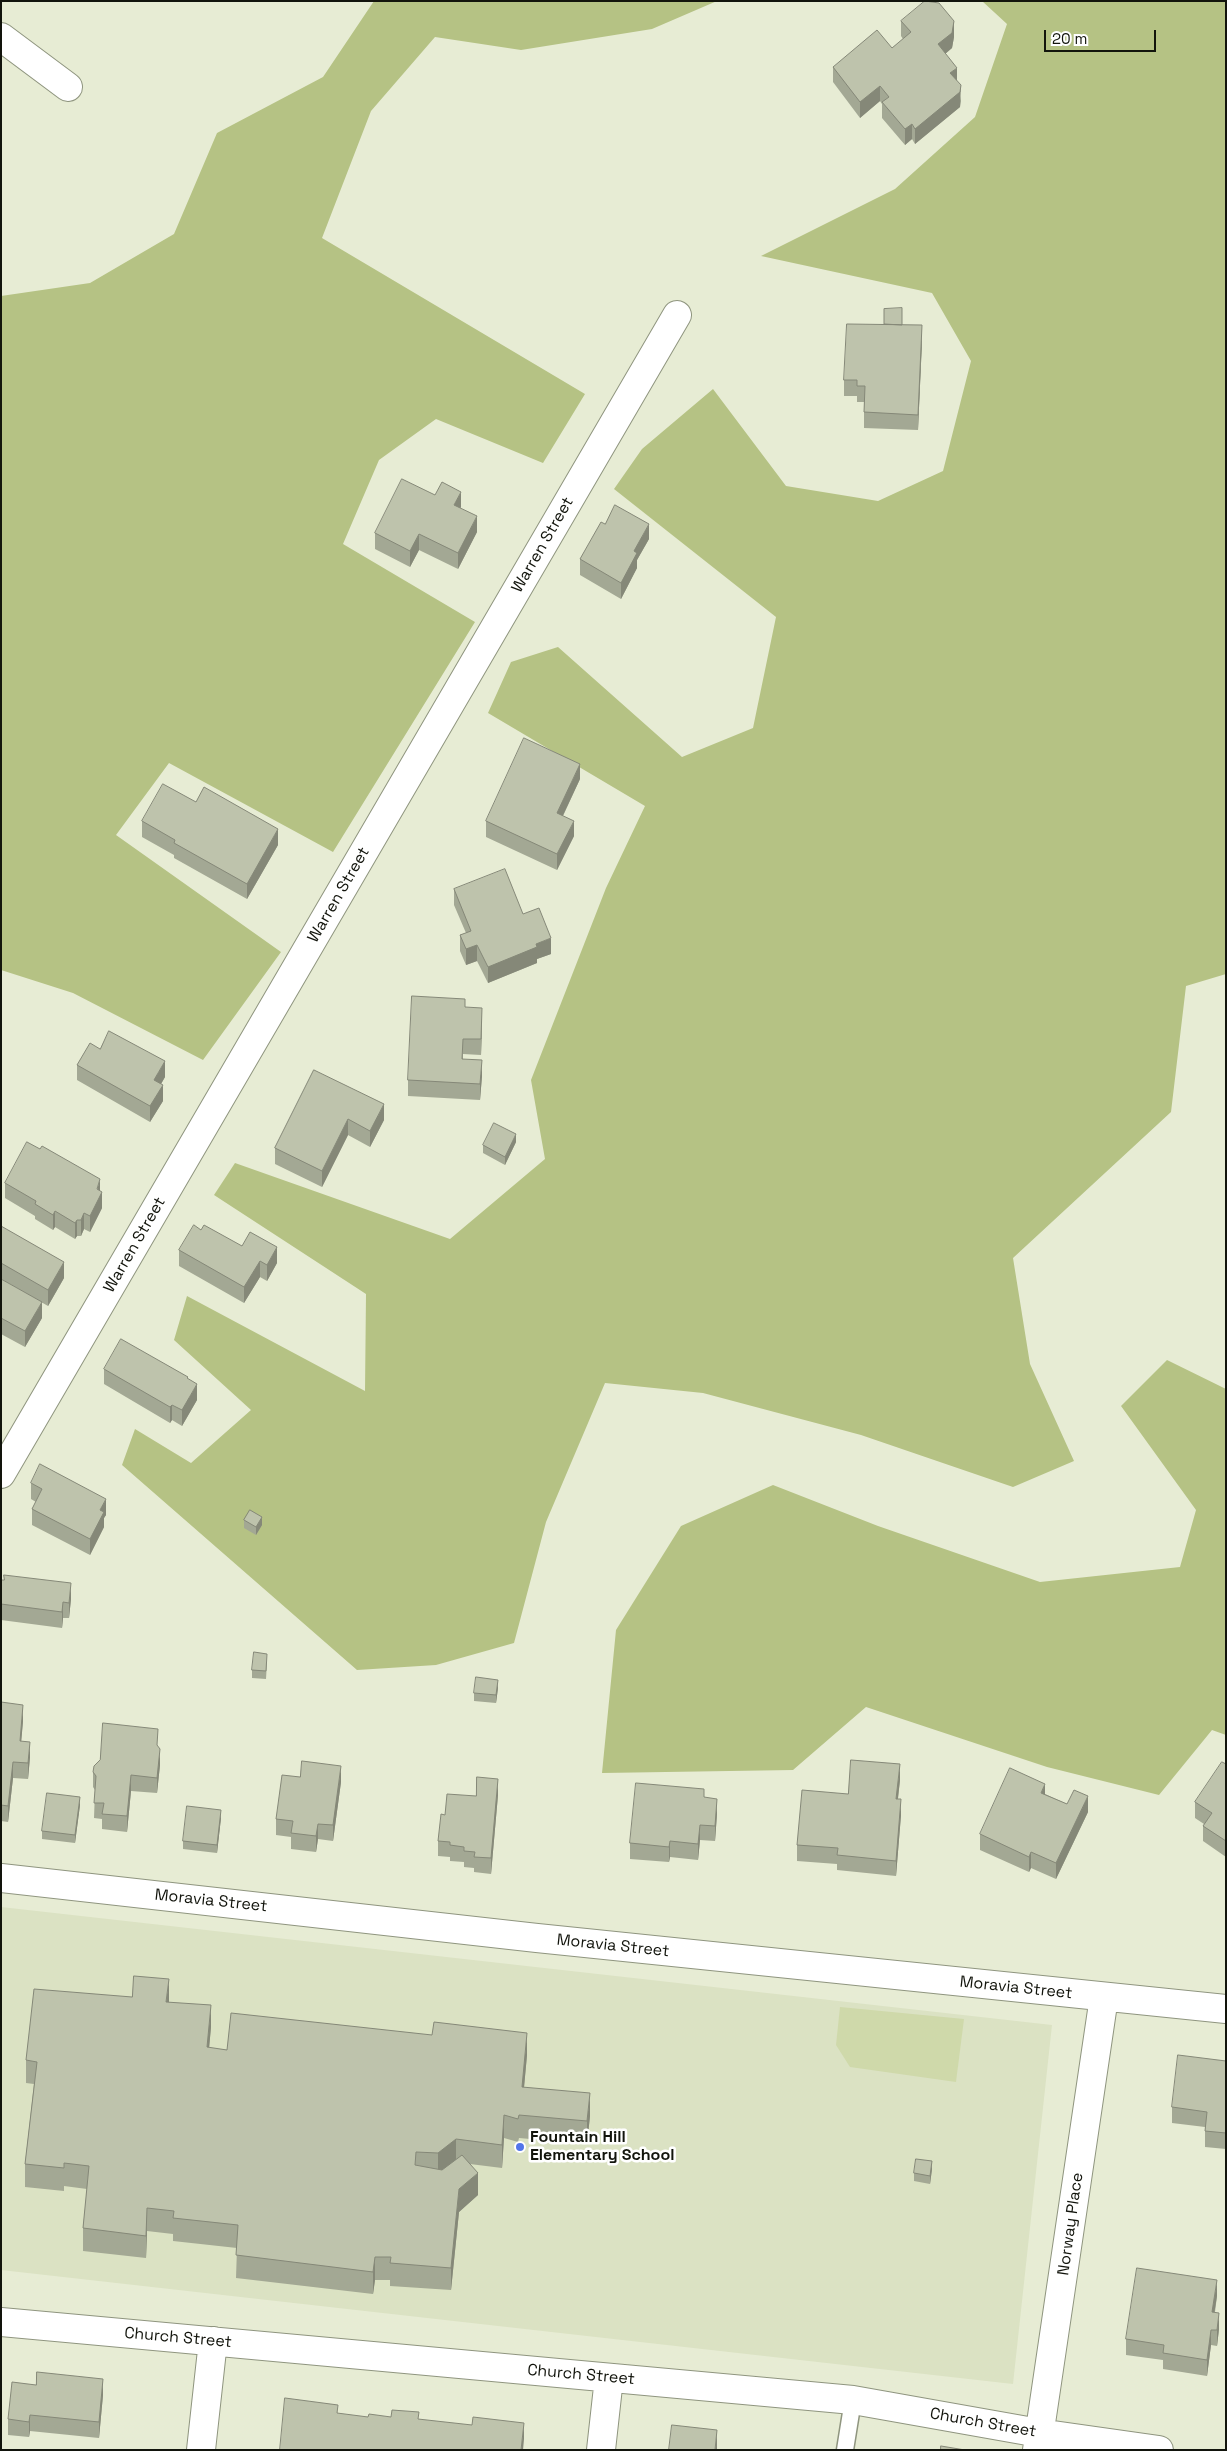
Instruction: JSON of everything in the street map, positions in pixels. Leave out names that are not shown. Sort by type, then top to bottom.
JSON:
[{"type":"street","points":[[1,37],[68,87]]},
{"type":"street","name":"Warren Street","points":[[1,1474],[677,315]]},
{"type":"street","name":"Moravia Street","points":[[1,1878],[537,1938],[1226,2009]]},
{"type":"street","name":"Norway Place","points":[[1038,2442],[1104,1997]]},
{"type":"street","name":"Church Street","points":[[1,2322],[853,2400],[1038,2442],[1159,2450]]},
{"type":"street","points":[[201,2450],[214,2341]]},
{"type":"street","points":[[601,2450],[609,2378]]},
{"type":"lane","points":[[845,2450],[853,2400]]},
{"type":"shaded area","name":"Fountain Hill Elementary School","points":[[1,1907],[1052,2025],[1013,2384],[1,2270]]},
{"type":"shaded area","points":[[840,2007],[964,2019],[956,2082],[850,2067],[836,2045]]},
{"type":"green space","points":[[374,1],[717,1],[652,29],[521,50],[435,37],[371,111],[322,238],[585,394],[543,463],[436,419],[379,460],[343,544],[475,622],[333,852],[169,763],[116,835],[281,952],[203,1060],[73,993],[1,970],[1,296],[90,283],[174,234],[217,133],[323,77]]},
{"type":"green space","points":[[982,1],[1226,1],[1226,974],[1186,986],[1171,1112],[1013,1258],[1030,1364],[1074,1461],[1013,1487],[861,1435],[703,1393],[605,1383],[546,1522],[514,1643],[436,1665],[357,1670],[122,1465],[135,1429],[191,1463],[251,1410],[174,1340],[187,1296],[365,1391],[366,1294],[214,1195],[235,1163],[450,1239],[545,1159],[531,1080],[606,888],[645,806],[488,713],[511,662],[558,647],[682,757],[753,728],[776,617],[614,489],[642,449],[713,389],[786,486],[878,501],[943,471],[971,361],[932,293],[761,256],[895,189],[975,117],[1007,24]]},
{"type":"green space","points":[[1167,1360],[1226,1389],[1226,1735],[1212,1730],[1159,1795],[1047,1767],[866,1707],[793,1770],[602,1773],[616,1630],[681,1526],[773,1485],[878,1526],[1040,1582],[1180,1567],[1196,1510],[1121,1406]]},
{"type":"building","points":[[925,1],[939,3],[954,21],[952,33],[938,44],[957,68],[950,73],[961,85],[960,92],[915,129],[912,124],[905,129],[882,102],[889,97],[880,86],[860,102],[833,67],[877,30],[892,48],[911,32],[901,21]]},
{"type":"building","points":[[902,308],[902,325],[884,324],[884,309]]},
{"type":"building","points":[[847,324],[922,325],[918,415],[864,412],[865,386],[857,386],[857,380],[844,380]]},
{"type":"building","points":[[402,479],[435,495],[442,482],[461,492],[454,505],[477,516],[458,553],[419,534],[410,551],[375,533]]},
{"type":"building","points":[[615,505],[649,524],[634,551],[637,553],[621,583],[580,559],[601,522],[605,524]]},
{"type":"building","points":[[524,738],[580,764],[557,813],[574,821],[557,854],[486,821]]},
{"type":"building","points":[[163,784],[196,802],[204,787],[278,829],[247,884],[174,843],[175,840],[142,821]]},
{"type":"building","points":[[505,869],[523,914],[539,908],[551,938],[536,944],[537,947],[488,967],[477,945],[466,949],[460,935],[471,931],[454,889]]},
{"type":"building","points":[[412,996],[465,999],[465,1007],[482,1008],[481,1039],[463,1039],[462,1059],[482,1060],[480,1084],[408,1080]]},
{"type":"building","points":[[109,1031],[165,1061],[154,1080],[163,1085],[150,1106],[77,1065],[90,1043],[100,1049]]},
{"type":"building","points":[[314,1070],[384,1104],[370,1131],[348,1119],[322,1171],[275,1148]]},
{"type":"building","points":[[494,1123],[516,1134],[505,1157],[483,1145]]},
{"type":"building","points":[[27,1142],[40,1149],[42,1146],[100,1179],[97,1189],[102,1192],[90,1216],[84,1213],[81,1220],[77,1220],[75,1223],[55,1211],[53,1215],[35,1204],[36,1201],[5,1183]]},
{"type":"building","points":[[194,1225],[201,1230],[204,1225],[242,1246],[250,1232],[277,1247],[267,1265],[260,1261],[244,1287],[179,1250]]},
{"type":"building","points":[[1,1226],[64,1262],[48,1290],[1,1263]]},
{"type":"building","points":[[1,1279],[42,1302],[25,1331],[1,1318]]},
{"type":"building","points":[[121,1339],[197,1384],[182,1410],[172,1405],[170,1407],[104,1369]]},
{"type":"building","points":[[40,1464],[106,1499],[100,1510],[104,1512],[90,1539],[32,1509],[42,1489],[31,1483]]},
{"type":"building","points":[[250,1510],[262,1517],[256,1527],[244,1520]]},
{"type":"building","points":[[4,1575],[71,1583],[69,1603],[63,1602],[62,1612],[1,1604],[1,1580],[4,1580]]},
{"type":"building","points":[[254,1652],[267,1654],[266,1671],[252,1670]]},
{"type":"building","points":[[476,1677],[498,1680],[496,1695],[474,1693]]},
{"type":"building","points":[[1,1702],[23,1705],[20,1741],[30,1742],[28,1763],[13,1762],[8,1806],[1,1805]]},
{"type":"building","points":[[103,1723],[158,1729],[157,1745],[160,1749],[157,1778],[131,1775],[127,1816],[102,1814],[104,1803],[94,1803],[96,1776],[93,1772],[94,1766],[100,1760]]},
{"type":"building","points":[[851,1760],[900,1764],[896,1799],[901,1799],[896,1861],[837,1855],[838,1848],[797,1845],[802,1790],[848,1794]]},
{"type":"building","points":[[302,1761],[341,1766],[333,1825],[318,1824],[316,1836],[291,1833],[293,1821],[276,1819],[282,1775],[300,1777]]},
{"type":"building","points":[[1222,1762],[1226,1764],[1226,1841],[1203,1826],[1212,1813],[1195,1802]]},
{"type":"building","points":[[1010,1768],[1045,1784],[1041,1793],[1067,1804],[1074,1790],[1088,1796],[1056,1863],[1031,1852],[1029,1857],[980,1834]]},
{"type":"building","points":[[477,1777],[498,1779],[491,1858],[474,1857],[475,1852],[464,1851],[464,1847],[450,1845],[450,1842],[438,1841],[441,1814],[445,1815],[447,1794],[476,1796]]},
{"type":"building","points":[[636,1783],[704,1789],[704,1797],[717,1799],[715,1826],[700,1825],[698,1844],[670,1841],[669,1847],[630,1843]]},
{"type":"building","points":[[47,1793],[80,1797],[75,1835],[42,1831]]},
{"type":"building","points":[[187,1806],[221,1810],[217,1845],[183,1841]]},
{"type":"building","points":[[134,1976],[169,1979],[166,2002],[211,2005],[207,2047],[227,2050],[231,2013],[432,2035],[434,2022],[527,2033],[522,2087],[590,2093],[587,2121],[519,2115],[518,2119],[504,2115],[502,2145],[456,2139],[438,2153],[416,2152],[415,2165],[442,2170],[462,2155],[478,2173],[459,2189],[451,2268],[390,2263],[391,2257],[375,2257],[373,2272],[236,2255],[238,2225],[173,2218],[174,2211],[147,2208],[146,2236],[83,2228],[89,2166],[64,2163],[64,2168],[25,2164],[37,2062],[26,2060],[34,1989],[132,1997]]},
{"type":"building","points":[[1178,2055],[1226,2061],[1226,2133],[1205,2131],[1207,2112],[1172,2107]]},
{"type":"building","points":[[916,2159],[932,2161],[930,2176],[914,2173]]},
{"type":"building","points":[[1137,2268],[1217,2280],[1212,2312],[1219,2313],[1217,2330],[1211,2330],[1207,2360],[1163,2353],[1164,2345],[1126,2339]]},
{"type":"building","points":[[37,2372],[103,2379],[99,2422],[30,2415],[29,2422],[8,2419],[12,2382],[36,2385]]},
{"type":"building","points":[[285,2398],[338,2405],[337,2413],[368,2417],[369,2414],[391,2417],[392,2410],[419,2412],[418,2419],[472,2425],[473,2417],[524,2423],[521,2450],[280,2450]]},
{"type":"building","points":[[672,2425],[717,2430],[715,2450],[669,2450]]},
{"type":"building","points":[[941,2446],[965,2450],[941,2450]]},
{"type":"place","name":"Fountain Hill Elementary School","points":[[520,2147]]}]
